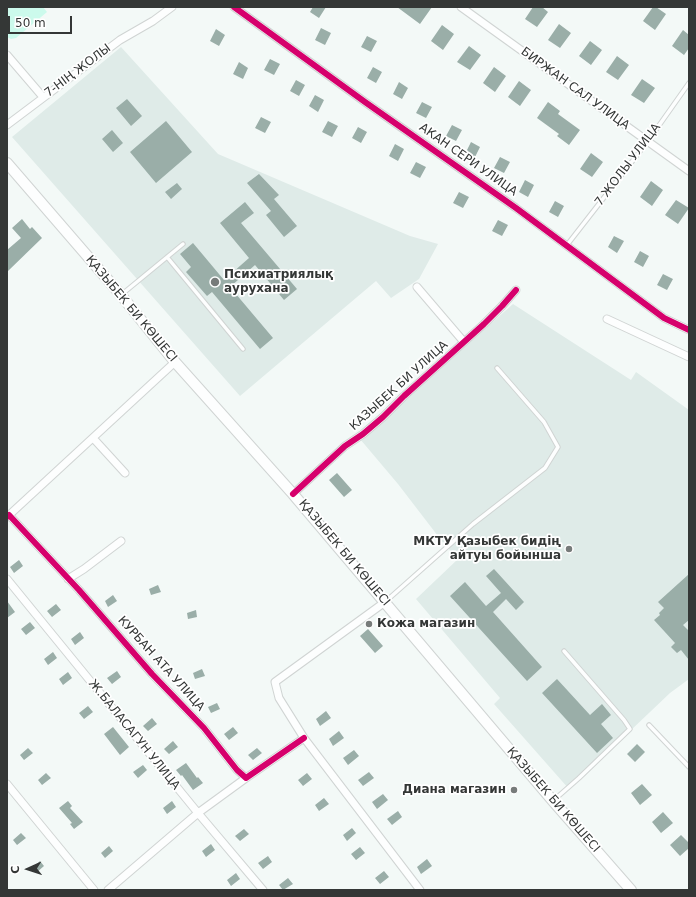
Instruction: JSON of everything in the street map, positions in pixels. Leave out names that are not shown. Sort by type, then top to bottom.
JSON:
[{"type":"main road","name":"ҚАЗЫБЕК БИ КӨШЕСІ","points":[[7,163],[121,295],[175,362],[293,494],[553,801],[631,890]]},
{"type":"street","name":"7-НІҢ ЖОЛЫ","points":[[7,125],[120,40],[153,21],[172,7]]},
{"type":"street","name":"АКАН СЕРИ УЛИЦА","points":[[234,7],[516,208],[664,318],[689,330]]},
{"type":"street","name":"БИРЖАН САЛ УЛИЦА","points":[[461,7],[689,171]]},
{"type":"street","points":[[7,55],[43,97]]},
{"type":"street","name":"КАЗЫБЕК БИ УЛИЦА","points":[[417,287],[464,342]]},
{"type":"street","name":"КАЗЫБЕК БИ УЛИЦА","points":[[293,494],[345,446],[363,434],[383,417],[502,306],[516,290]]},
{"type":"street","points":[[608,319],[689,357]]},
{"type":"street","points":[[8,516],[175,362]]},
{"type":"street","points":[[93,438],[125,473]]},
{"type":"street","name":"КУРБАН АТА УЛИЦА","points":[[8,516],[68,579],[152,674],[204,728],[237,770],[246,778]]},
{"type":"street","points":[[68,579],[121,541]]},
{"type":"street","name":"Ж.БАЛАСАГУН УЛИЦА","points":[[7,579],[198,813],[263,890]]},
{"type":"street","points":[[385,602],[275,682],[279,698],[304,738],[420,890]]},
{"type":"street","points":[[108,890],[198,813],[304,738]]},
{"type":"street","points":[[7,784],[94,890]]},
{"type":"lane","name":"7 ЖОЛЫ УЛИЦА","points":[[566,246],[648,141],[689,83]]},
{"type":"lane","points":[[121,295],[183,244]]},
{"type":"lane","points":[[167,257],[243,349]]},
{"type":"lane","points":[[385,602],[473,524],[545,468],[558,447],[544,422],[497,368]]},
{"type":"lane","points":[[553,801],[630,729],[624,720],[564,652]]},
{"type":"lane","points":[[649,725],[689,767]]},
{"type":"shaded area","points":[[121,47],[218,154],[410,236],[438,244],[419,279],[391,298],[376,281],[240,396],[12,137]]},
{"type":"shaded area","name":"МКТУ Қазыбек бидің айтуы бойынша","points":[[513,304],[631,380],[636,372],[689,410],[689,679],[670,693],[569,789],[494,704],[500,698],[416,599],[458,559],[360,439]]},
{"type":"green space","points":[[7,7],[43,7],[47,12],[16,38],[11,39],[7,37]]},
{"type":"building","points":[[313,7],[326,7],[319,18],[310,12]]},
{"type":"building","points":[[397,7],[432,7],[420,24]]},
{"type":"building","points":[[533,7],[542,7],[548,12],[537,27],[525,19]]},
{"type":"building","points":[[653,7],[656,7],[666,14],[655,30],[643,21]]},
{"type":"building","points":[[559,24],[571,33],[560,48],[548,40]]},
{"type":"building","points":[[442,25],[454,34],[443,50],[431,41]]},
{"type":"building","points":[[321,28],[331,33],[325,45],[315,40]]},
{"type":"building","points":[[216,29],[225,35],[219,46],[210,41]]},
{"type":"building","points":[[683,30],[689,35],[689,48],[684,55],[672,46]]},
{"type":"building","points":[[367,36],[377,41],[371,52],[361,47]]},
{"type":"building","points":[[590,41],[602,50],[591,65],[579,56]]},
{"type":"building","points":[[469,46],[481,55],[470,70],[457,62]]},
{"type":"building","points":[[617,56],[629,65],[618,80],[606,72]]},
{"type":"building","points":[[270,59],[280,64],[274,75],[264,70]]},
{"type":"building","points":[[239,62],[248,68],[243,79],[233,74]]},
{"type":"building","points":[[373,67],[382,72],[376,83],[367,78]]},
{"type":"building","points":[[494,67],[506,76],[495,92],[483,83]]},
{"type":"building","points":[[642,79],[655,88],[644,103],[631,95]]},
{"type":"building","points":[[296,80],[305,85],[299,96],[290,91]]},
{"type":"building","points":[[519,81],[531,90],[520,106],[508,97]]},
{"type":"building","points":[[399,82],[408,88],[402,99],[393,94]]},
{"type":"building","points":[[315,95],[324,100],[318,112],[309,106]]},
{"type":"building","points":[[127,99],[142,116],[131,126],[116,108]]},
{"type":"building","points":[[422,102],[432,107],[426,118],[416,113]]},
{"type":"building","points":[[548,102],[560,111],[558,114],[580,130],[569,145],[557,136],[559,134],[537,118]]},
{"type":"building","points":[[261,117],[271,122],[265,133],[255,128]]},
{"type":"building","points":[[166,121],[192,152],[156,183],[130,152]]},
{"type":"building","points":[[328,121],[338,126],[332,137],[322,132]]},
{"type":"building","points":[[452,125],[462,130],[456,141],[446,136]]},
{"type":"building","points":[[358,127],[367,132],[361,143],[352,138]]},
{"type":"building","points":[[112,130],[123,143],[113,152],[102,139]]},
{"type":"building","points":[[471,142],[480,147],[474,159],[465,154]]},
{"type":"building","points":[[395,144],[404,149],[398,161],[389,156]]},
{"type":"building","points":[[591,153],[603,162],[592,177],[580,169]]},
{"type":"building","points":[[500,157],[510,162],[504,173],[494,168]]},
{"type":"building","points":[[416,162],[426,167],[420,178],[410,173]]},
{"type":"building","points":[[259,174],[279,195],[274,199],[297,226],[284,237],[266,215],[271,211],[247,183]]},
{"type":"building","points":[[525,180],[534,185],[528,197],[519,192]]},
{"type":"building","points":[[651,181],[663,190],[652,206],[640,197]]},
{"type":"building","points":[[177,183],[182,189],[171,199],[165,192]]},
{"type":"building","points":[[459,192],[469,197],[463,208],[453,203]]},
{"type":"building","points":[[676,200],[689,208],[678,224],[665,215]]},
{"type":"building","points":[[555,201],[564,206],[558,217],[549,212]]},
{"type":"building","name":"Психиатриялық аурухана","points":[[245,202],[254,213],[241,223],[297,289],[284,300],[255,265],[230,287],[273,338],[260,349],[212,292],[207,296],[186,272],[191,267],[180,254],[193,243],[224,280],[249,258],[220,223]]},
{"type":"building","points":[[22,219],[30,229],[32,227],[42,238],[7,272],[7,250],[21,238],[12,228]]},
{"type":"building","points":[[498,220],[508,225],[502,236],[492,231]]},
{"type":"building","points":[[614,236],[624,241],[617,253],[608,247]]},
{"type":"building","points":[[640,251],[649,256],[643,267],[634,262]]},
{"type":"building","points":[[663,274],[673,279],[667,290],[657,285]]},
{"type":"building","points":[[337,473],[352,490],[344,497],[329,480]]},
{"type":"building","points":[[19,560],[23,566],[14,573],[10,567]]},
{"type":"building","points":[[494,569],[524,602],[516,610],[506,599],[493,612],[542,667],[527,681],[450,596],[465,582],[486,606],[501,593],[486,576]]},
{"type":"building","points":[[689,574],[689,620],[683,625],[689,631],[689,660],[681,650],[677,653],[671,647],[675,643],[654,620],[660,615],[659,613],[664,608],[658,602]]},
{"type":"building","points":[[158,585],[161,592],[151,595],[149,589]]},
{"type":"building","points":[[113,595],[117,601],[108,607],[105,601]]},
{"type":"building","points":[[7,601],[15,612],[7,618]]},
{"type":"building","points":[[56,604],[61,610],[52,617],[47,611]]},
{"type":"building","points":[[196,610],[197,617],[188,619],[187,613]]},
{"type":"building","points":[[30,622],[35,628],[26,635],[21,629]]},
{"type":"building","points":[[368,629],[383,646],[375,653],[360,636]]},
{"type":"building","points":[[80,632],[84,638],[75,645],[71,639]]},
{"type":"building","points":[[53,652],[57,658],[48,665],[44,659]]},
{"type":"building","points":[[202,669],[205,676],[195,679],[193,673]]},
{"type":"building","points":[[117,671],[121,677],[112,684],[107,678]]},
{"type":"building","points":[[68,672],[72,678],[63,685],[59,679]]},
{"type":"building","points":[[557,679],[590,715],[602,704],[611,715],[601,724],[613,738],[597,753],[542,693]]},
{"type":"building","points":[[217,703],[220,709],[211,713],[208,707]]},
{"type":"building","points":[[88,706],[93,712],[84,719],[79,713]]},
{"type":"building","points":[[326,711],[331,718],[320,726],[316,719]]},
{"type":"building","points":[[152,718],[157,724],[148,731],[143,726]]},
{"type":"building","points":[[113,727],[129,747],[120,755],[104,734]]},
{"type":"building","points":[[233,727],[238,733],[229,740],[224,734]]},
{"type":"building","points":[[339,731],[344,738],[333,746],[329,739]]},
{"type":"building","points":[[173,741],[178,747],[169,754],[164,749]]},
{"type":"building","points":[[637,744],[645,752],[635,762],[627,754]]},
{"type":"building","points":[[28,748],[33,753],[24,760],[20,755]]},
{"type":"building","points":[[257,748],[262,753],[253,760],[248,755]]},
{"type":"building","points":[[354,750],[359,756],[348,765],[343,758]]},
{"type":"building","points":[[186,763],[197,778],[198,777],[203,783],[193,790],[182,775],[181,776],[176,770]]},
{"type":"building","points":[[143,765],[147,770],[138,778],[133,772]]},
{"type":"building","points":[[369,772],[374,778],[363,786],[358,780]]},
{"type":"building","points":[[46,773],[51,778],[42,785],[38,780]]},
{"type":"building","points":[[307,773],[312,779],[303,786],[298,780]]},
{"type":"building","points":[[642,784],[652,795],[640,805],[631,793]]},
{"type":"building","points":[[383,794],[388,800],[377,809],[372,802]]},
{"type":"building","points":[[324,798],[329,804],[319,811],[315,805]]},
{"type":"building","points":[[68,801],[72,806],[70,808],[83,822],[74,829],[70,824],[72,823],[59,808]]},
{"type":"building","points":[[172,801],[176,807],[167,814],[163,808]]},
{"type":"building","points":[[398,811],[402,817],[392,825],[387,819]]},
{"type":"building","points":[[663,812],[673,823],[661,833],[652,822]]},
{"type":"building","points":[[352,828],[356,833],[347,841],[343,835]]},
{"type":"building","points":[[244,829],[249,834],[240,841],[235,836]]},
{"type":"building","points":[[21,833],[26,838],[17,845],[13,840]]},
{"type":"building","points":[[681,835],[689,843],[689,848],[680,856],[670,845]]},
{"type":"building","points":[[211,844],[215,850],[206,857],[202,851]]},
{"type":"building","points":[[109,846],[113,851],[105,858],[101,853]]},
{"type":"building","points":[[360,847],[365,853],[356,860],[351,854]]},
{"type":"building","points":[[268,856],[272,862],[263,869],[258,863]]},
{"type":"building","points":[[427,859],[432,866],[421,874],[417,867]]},
{"type":"building","points":[[40,861],[44,866],[36,873],[32,868]]},
{"type":"building","points":[[384,871],[389,877],[380,884],[375,878]]},
{"type":"building","points":[[236,873],[240,879],[231,886],[227,880]]},
{"type":"building","points":[[288,878],[293,884],[283,890],[279,885]]},
{"type":"cycle path","points":[[234,7],[365,102],[516,208],[664,318],[689,330]]},
{"type":"cycle path","points":[[293,494],[345,446],[363,434],[383,417],[404,396],[484,324],[516,290]]},
{"type":"cycle path","points":[[7,517],[9,515],[79,590],[152,674],[204,728],[237,770],[246,778],[304,738]]},
{"type":"place","name":"Психиатриялық аурухана","points":[[215,282]]},
{"type":"place","name":"МКТУ Қазыбек бидің айтуы бойынша","points":[[569,549]]},
{"type":"place","name":"Кожа магазин","points":[[369,624]]},
{"type":"place","name":"Диана магазин","points":[[514,790]]}]
